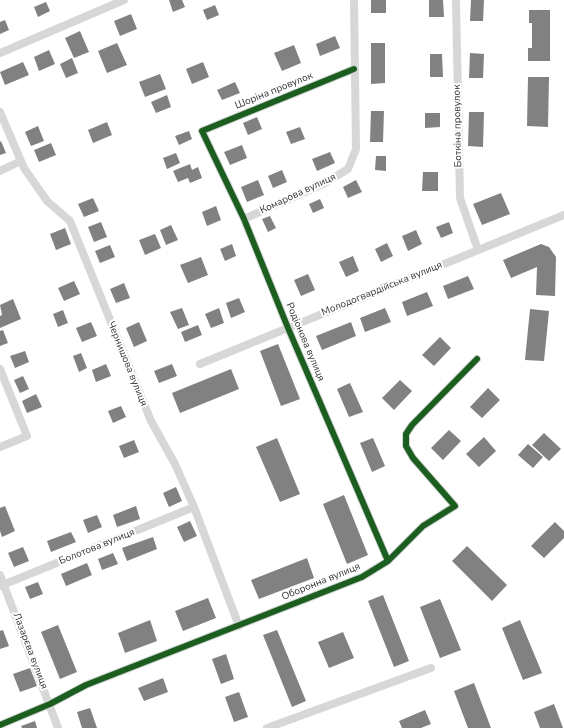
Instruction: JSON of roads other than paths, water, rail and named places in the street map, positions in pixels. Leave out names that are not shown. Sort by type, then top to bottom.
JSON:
[{"type":"street","points":[[0,53],[124,0]]},
{"type":"street","name":"Комарова вулиця","points":[[244,219],[325,184],[348,169],[356,149],[354,0]]},
{"type":"street","name":"Боткіна провулок","points":[[456,0],[460,198],[478,250]]},
{"type":"street","name":"Шоріна провулок","points":[[202,131],[354,69]]},
{"type":"street","name":"Чернишова вулиця","points":[[0,112],[21,161],[47,201],[70,221],[151,421],[175,464],[194,507],[239,626]]},
{"type":"street","name":"Родіонова вулиця","points":[[202,131],[244,219],[288,328],[388,561]]},
{"type":"street","points":[[0,171],[21,161]]},
{"type":"street","name":"Молодогвардійська вулиця","points":[[200,364],[564,215]]},
{"type":"street","name":"Оборонна вулиця","points":[[0,725],[50,704],[86,685],[362,577],[388,561],[423,526],[455,506],[413,458],[406,446],[406,434],[412,425],[477,359]]},
{"type":"street","points":[[0,370],[27,436],[0,447]]},
{"type":"street","name":"Болотова вулиця","points":[[2,586],[194,507]]},
{"type":"street","name":"Лазарєва вулиця","points":[[0,575],[2,586],[50,704],[58,728]]},
{"type":"street","points":[[267,728],[431,668]]}]
